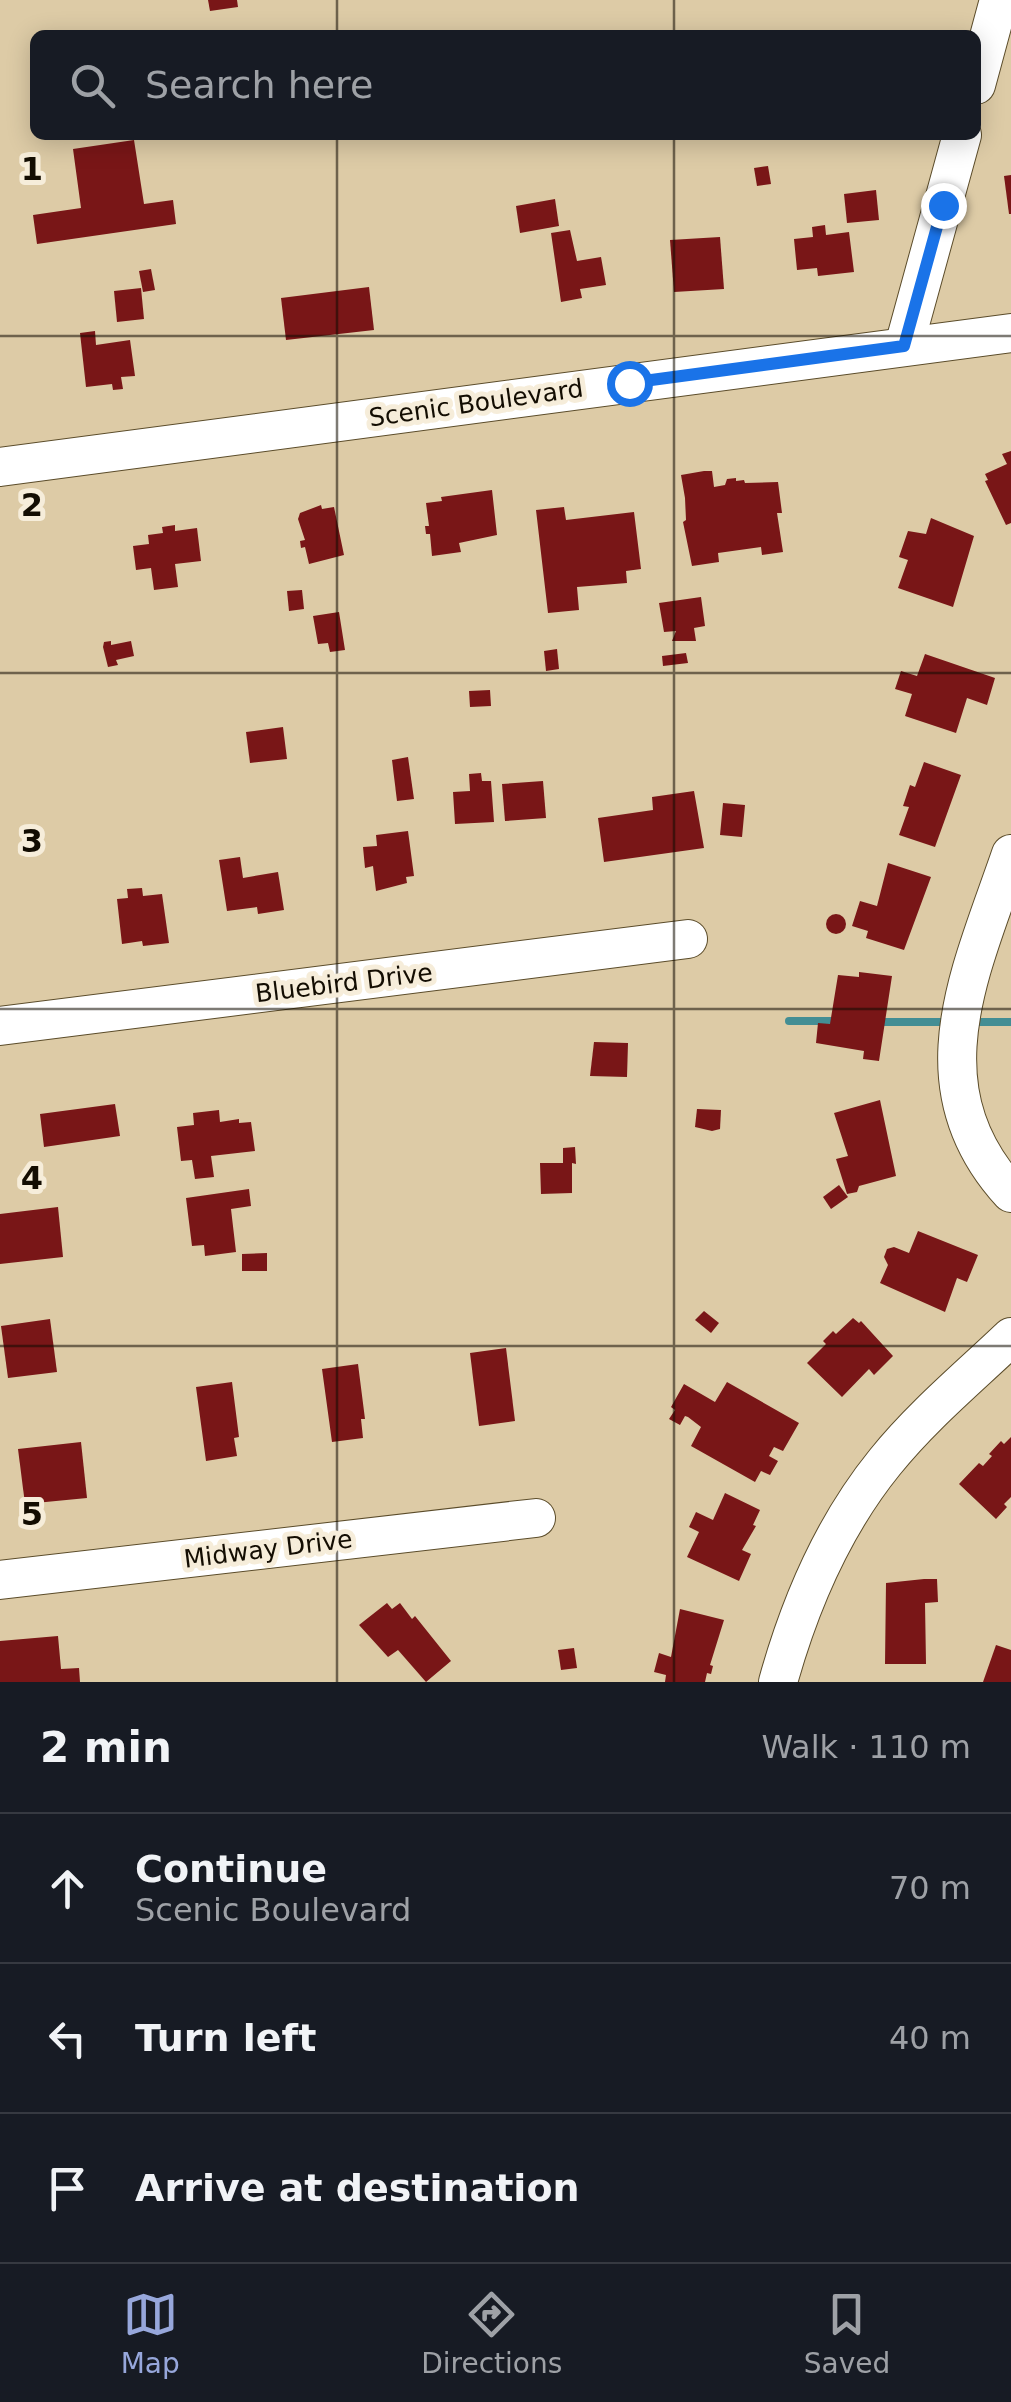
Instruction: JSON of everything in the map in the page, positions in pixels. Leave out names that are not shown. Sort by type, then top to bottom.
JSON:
[{"type":"street","points":[[981,67],[1000,0]]},
{"type":"street","points":[[904,346],[961,140]]},
{"type":"street","name":"Scenic Boulevard","points":[[0,466],[1011,333]]},
{"type":"street","points":[[1011,854],[963,992],[956,1050],[960,1105],[991,1170],[1011,1192]]},
{"type":"street","name":"Bluebird Drive","points":[[0,1026],[688,939]]},
{"type":"street","points":[[778,1682],[793,1630],[820,1566],[884,1462],[1011,1337]]},
{"type":"street","name":"Midway Drive","points":[[0,1580],[536,1518]]},
{"type":"building","points":[[208,0],[237,0],[238,7],[210,11]]},
{"type":"building","points":[[134,140],[144,204],[173,200],[176,224],[37,244],[33,215],[81,208],[73,149]]},
{"type":"building","points":[[768,166],[771,184],[757,186],[754,168]]},
{"type":"building","points":[[1011,175],[1011,214],[1009,214],[1004,176]]},
{"type":"building","points":[[876,190],[879,220],[847,223],[844,194]]},
{"type":"building","points":[[555,199],[559,226],[520,233],[516,206]]},
{"type":"building","points":[[825,225],[826,235],[849,232],[854,272],[818,276],[817,268],[797,270],[794,239],[813,237],[812,227]]},
{"type":"building","points":[[570,230],[577,261],[601,257],[606,285],[580,289],[582,298],[561,302],[551,233]]},
{"type":"building","points":[[720,237],[724,289],[674,292],[670,240]]},
{"type":"building","points":[[151,269],[155,290],[143,292],[139,271]]},
{"type":"building","points":[[369,287],[374,330],[286,340],[281,298]]},
{"type":"building","points":[[141,288],[144,319],[117,322],[114,291]]},
{"type":"building","points":[[95,331],[96,345],[130,340],[135,376],[121,377],[123,389],[113,390],[112,384],[86,387],[80,333]]},
{"type":"building","points":[[1011,451],[1011,523],[1006,525],[985,474],[1007,464],[1002,454]]},
{"type":"building","points":[[712,471],[714,487],[736,478],[745,483],[778,482],[782,513],[777,513],[783,552],[762,555],[761,547],[718,553],[719,562],[692,566],[683,522],[686,520],[681,475]]},
{"type":"building","points":[[492,490],[497,535],[459,543],[461,552],[432,556],[430,534],[426,534],[425,526],[429,526],[426,503]]},
{"type":"building","points":[[321,505],[322,509],[334,507],[344,555],[309,564],[305,547],[301,548],[300,541],[305,540],[298,519],[300,513]]},
{"type":"building","points":[[564,507],[566,520],[634,512],[641,569],[626,571],[627,583],[577,587],[579,610],[548,613],[536,510]]},
{"type":"building","points":[[931,518],[974,536],[953,607],[898,588],[908,560],[899,557],[908,531],[926,534]]},
{"type":"building","points":[[175,525],[175,531],[197,528],[201,561],[175,564],[178,587],[154,590],[151,568],[136,570],[133,546],[149,544],[148,535],[163,533],[162,527]]},
{"type":"building","points":[[302,590],[304,609],[289,611],[287,591]]},
{"type":"building","points":[[701,597],[705,626],[694,628],[696,641],[672,641],[676,631],[664,632],[659,603]]},
{"type":"building","points":[[339,612],[345,650],[330,652],[328,643],[318,644],[313,616]]},
{"type":"building","points":[[111,641],[111,645],[131,641],[134,656],[116,660],[118,665],[108,667],[103,647],[104,642]]},
{"type":"building","points":[[557,649],[559,669],[546,671],[544,651]]},
{"type":"building","points":[[686,653],[688,663],[663,666],[662,656]]},
{"type":"building","points":[[925,654],[995,678],[987,705],[967,698],[956,733],[905,716],[912,694],[895,689],[901,671],[917,676]]},
{"type":"building","points":[[490,690],[491,706],[470,707],[469,691]]},
{"type":"building","points":[[283,727],[287,759],[250,763],[246,732]]},
{"type":"building","points":[[408,757],[414,799],[397,801],[392,760]]},
{"type":"building","points":[[924,762],[961,775],[935,847],[899,835],[909,807],[903,806],[910,785],[915,787]]},
{"type":"building","points":[[481,773],[482,781],[491,781],[494,822],[455,824],[453,792],[470,791],[469,774]]},
{"type":"building","points":[[543,781],[546,818],[505,821],[502,784]]},
{"type":"building","points":[[694,791],[704,848],[604,862],[598,818],[653,810],[652,797]]},
{"type":"building","points":[[723,803],[745,805],[742,837],[720,835]]},
{"type":"building","points":[[408,831],[414,876],[406,877],[407,883],[376,891],[373,866],[365,868],[363,847],[377,846],[376,835]]},
{"type":"building","points":[[240,857],[243,878],[278,872],[284,910],[258,914],[257,907],[227,911],[219,860]]},
{"type":"building","points":[[888,863],[931,877],[904,950],[866,938],[868,931],[852,926],[860,901],[877,906]]},
{"type":"building","points":[[142,888],[143,896],[162,894],[169,943],[122,944],[117,899],[128,898],[127,889]]},
{"type":"building","points":[[836,914],[846,924],[836,934],[826,924]]},
{"type":"building","points":[[859,972],[892,976],[879,1061],[863,1059],[864,1051],[816,1043],[818,1023],[830,1024],[838,975],[859,977]]},
{"type":"building","points":[[594,1042],[628,1043],[627,1077],[590,1076]]},
{"type":"building","points":[[880,1100],[896,1176],[859,1186],[857,1192],[847,1194],[836,1159],[848,1156],[834,1113]]},
{"type":"building","points":[[115,1104],[120,1136],[44,1147],[40,1114]]},
{"type":"building","points":[[697,1109],[721,1110],[720,1129],[695,1127]]},
{"type":"building","points":[[219,1110],[220,1122],[251,1122],[255,1151],[211,1156],[214,1177],[195,1179],[192,1160],[181,1161],[177,1127],[194,1125],[193,1113]]},
{"type":"building","points":[[575,1147],[572,1193],[541,1194],[540,1163],[563,1163],[563,1148]]},
{"type":"building","points":[[839,1185],[848,1197],[831,1209],[823,1197]]},
{"type":"building","points":[[249,1189],[251,1206],[231,1209],[236,1252],[205,1256],[204,1245],[192,1246],[186,1198]]},
{"type":"building","points":[[58,1207],[63,1257],[0,1264],[0,1214]]},
{"type":"building","points":[[918,1231],[978,1255],[967,1282],[957,1278],[945,1312],[880,1283],[888,1265],[884,1257],[887,1249],[894,1247],[909,1253]]},
{"type":"building","points":[[267,1253],[267,1271],[242,1271],[242,1254]]},
{"type":"building","points":[[704,1311],[719,1323],[711,1333],[695,1320]]},
{"type":"building","points":[[853,1318],[861,1321],[893,1356],[874,1375],[869,1369],[842,1397],[807,1363],[833,1331],[836,1334]]},
{"type":"building","points":[[50,1319],[57,1372],[8,1378],[1,1326]]},
{"type":"building","points":[[506,1348],[515,1421],[479,1426],[470,1353]]},
{"type":"building","points":[[358,1364],[365,1419],[361,1419],[363,1438],[332,1442],[322,1369]]},
{"type":"building","points":[[232,1382],[239,1437],[234,1438],[237,1456],[206,1461],[196,1387]]},
{"type":"building","points":[[727,1382],[799,1423],[783,1451],[774,1447],[769,1456],[778,1461],[770,1475],[761,1471],[755,1482],[691,1446],[701,1427],[688,1417],[680,1425],[669,1419],[684,1384],[715,1402]]},
{"type":"building","points":[[1011,1437],[1011,1497],[996,1519],[959,1484],[979,1463],[983,1466],[1001,1441],[1004,1444]]},
{"type":"building","points":[[81,1442],[87,1498],[25,1504],[18,1449]]},
{"type":"building","points":[[725,1493],[760,1510],[742,1550],[751,1554],[739,1581],[687,1557],[699,1532],[689,1527],[696,1512],[713,1520]]},
{"type":"building","points":[[937,1579],[938,1602],[925,1603],[926,1664],[885,1664],[886,1583]]},
{"type":"building","points":[[387,1603],[392,1609],[400,1603],[412,1619],[415,1616],[451,1661],[426,1682],[398,1650],[388,1657],[359,1625]]},
{"type":"building","points":[[680,1609],[724,1620],[710,1665],[711,1674],[707,1673],[705,1682],[665,1682],[666,1675],[654,1672],[659,1653],[671,1657]]},
{"type":"building","points":[[58,1636],[61,1669],[79,1668],[80,1682],[0,1682],[0,1641]]},
{"type":"building","points":[[996,1645],[1011,1650],[1011,1682],[983,1682]]},
{"type":"building","points":[[574,1648],[577,1668],[561,1670],[558,1650]]},
{"type":"waterway","points":[[789,1021],[837,1021]]},
{"type":"waterway","points":[[876,1022],[952,1022]]},
{"type":"waterway","points":[[971,1022],[1011,1022]]},
{"type":"route","points":[[629,383],[904,346],[943,205]]}]
